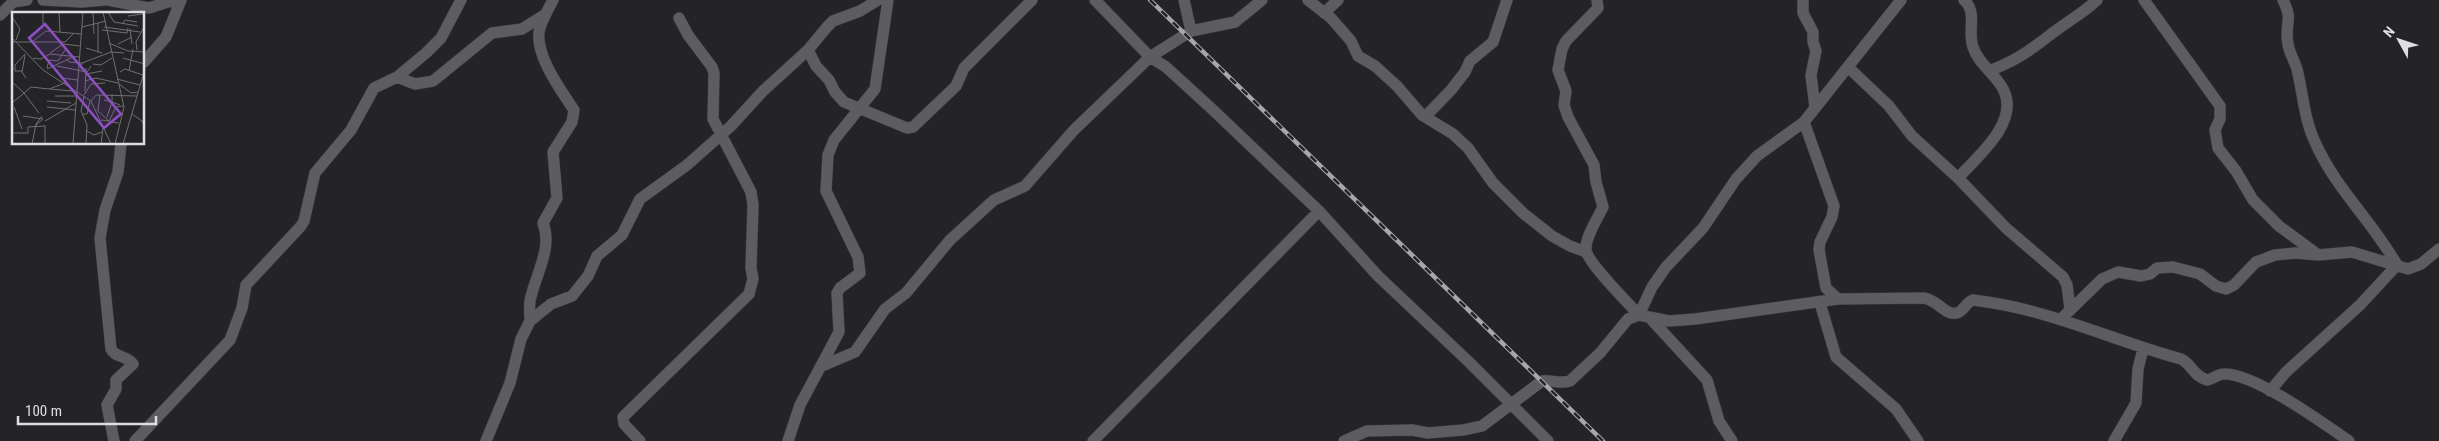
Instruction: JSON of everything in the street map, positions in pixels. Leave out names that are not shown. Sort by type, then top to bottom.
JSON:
[{"type":"street","points":[[0,15],[13,2],[27,0]]},
{"type":"street","points":[[44,0],[82,2],[107,0],[149,8],[156,8],[174,0]]},
{"type":"street","points":[[145,61],[166,37],[181,0]]},
{"type":"street","points":[[134,441],[233,336],[242,308],[246,285],[301,226],[304,221],[316,173],[351,130],[374,88],[397,77],[441,38],[461,0]]},
{"type":"street","points":[[530,321],[530,300],[544,254],[547,231],[544,220],[557,198],[553,152],[574,116],[574,110],[548,70],[539,34],[553,0]]},
{"type":"street","points":[[486,441],[510,383],[521,339],[530,321],[551,304],[572,296],[588,276],[596,256],[622,235],[640,199],[687,165],[731,126],[763,91],[808,50],[833,21],[860,11],[878,0]]},
{"type":"street","points":[[788,441],[800,405],[839,332],[837,293],[840,288],[857,276],[861,268],[858,257],[826,191],[828,155],[834,140],[875,89],[888,0]]},
{"type":"street","points":[[808,50],[819,71],[829,80],[835,92],[844,102],[907,128],[913,127],[956,86],[964,68],[1032,0]]},
{"type":"street","points":[[1095,0],[1150,57],[1166,67],[1212,109],[1319,212],[1378,276],[1548,441]]},
{"type":"street","points":[[1184,0],[1191,31]]},
{"type":"street","points":[[822,366],[855,352],[885,310],[906,293],[950,240],[994,200],[1024,186],[1074,130],[1150,57],[1191,31],[1235,22],[1262,0]]},
{"type":"street","points":[[1308,0],[1352,41],[1358,56],[1375,66],[1397,86],[1405,98],[1425,118],[1453,134],[1468,148],[1493,183],[1528,217],[1552,236],[1586,252]]},
{"type":"street","points":[[1324,13],[1338,0]]},
{"type":"street","points":[[1425,118],[1452,90],[1465,72],[1470,61],[1493,42],[1507,0]]},
{"type":"street","points":[[1597,0],[1598,8],[1582,22],[1562,48],[1558,70],[1566,91],[1564,105],[1568,117],[1594,165],[1603,207],[1586,245],[1586,252],[1593,265],[1707,380],[1718,421],[1732,441]]},
{"type":"street","points":[[1803,0],[1803,13],[1813,32],[1812,42],[1816,51],[1811,84],[1815,107]]},
{"type":"street","points":[[1886,0],[1891,11]]},
{"type":"street","points":[[1645,316],[1652,287],[1666,267],[1703,228],[1736,179],[1758,156],[1804,122],[1901,0]]},
{"type":"street","points":[[1958,178],[1990,142],[2004,122],[2006,107],[2004,91],[1974,52],[1971,42],[1972,13],[1964,0]]},
{"type":"street","points":[[1989,71],[2015,61],[2050,35],[2076,19],[2097,0]]},
{"type":"street","points":[[2144,0],[2220,106],[2220,119],[2215,130],[2218,148],[2236,172],[2253,200],[2279,226],[2318,255]]},
{"type":"street","points":[[2283,0],[2289,13],[2286,35],[2288,46],[2297,69],[2304,108],[2314,141],[2340,184],[2383,240],[2397,265]]},
{"type":"street","points":[[397,77],[415,84],[433,81],[492,34],[522,30],[546,14]]},
{"type":"street","points":[[640,441],[624,424],[623,417],[752,288],[753,204],[743,174],[720,135],[712,111],[714,73],[712,67],[688,35],[679,18]]},
{"type":"street","points":[[1848,67],[1889,106],[1912,136],[1958,178],[2006,228],[2063,277],[2067,285],[2070,309]]},
{"type":"street","points":[[1804,122],[1834,206],[1832,217],[1820,242],[1820,250],[1826,288],[1838,299]]},
{"type":"street","points":[[114,441],[107,405],[116,388],[118,377],[129,370],[133,364],[129,359],[115,355],[111,349],[100,238],[105,210],[118,172],[121,145]]},
{"type":"street","points":[[1093,441],[1319,212]]},
{"type":"street","points":[[2061,319],[2070,309],[2089,295],[2102,279],[2118,272],[2142,276],[2150,274],[2157,268],[2173,266],[2193,272],[2216,286],[2226,289],[2234,284],[2256,262],[2266,258],[2295,253],[2318,255],[2352,252],[2408,269],[2415,268],[2439,249]]},
{"type":"street","points":[[2270,391],[2286,372],[2360,305],[2397,265]]},
{"type":"street","points":[[1344,441],[1367,432],[1412,430],[1428,433],[1482,426],[1542,381],[1550,380],[1566,383],[1570,381],[1600,353],[1628,319],[1645,316],[1669,321],[1694,320],[1838,299],[1924,298],[1932,299],[1942,308],[1953,313],[1960,312],[1969,301],[1973,300],[2005,304],[2061,319],[2144,349],[2188,362],[2191,371],[2198,377],[2206,380],[2225,374],[2244,379],[2270,391],[2349,441]]},
{"type":"street","points":[[1820,303],[1836,357],[1896,409],[1918,441]]},
{"type":"street","points":[[2114,441],[2136,403],[2138,369],[2144,349]]},
{"type":"street","points":[[1430,441],[1440,432]]},
{"type":"railway","points":[[1150,0],[1603,441]]}]
